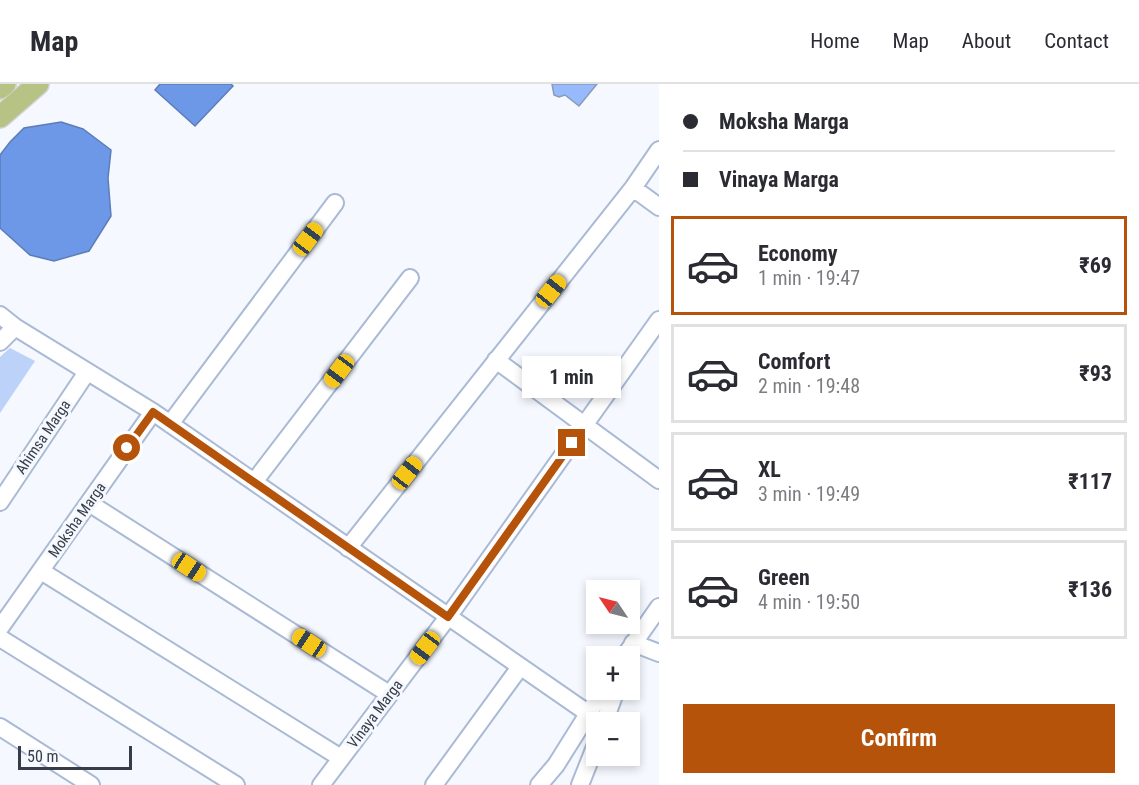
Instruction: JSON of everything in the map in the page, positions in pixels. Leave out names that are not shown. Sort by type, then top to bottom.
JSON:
[{"type":"main road","points":[[0,117],[28,89]]},
{"type":"street","points":[[2,86],[28,89]]},
{"type":"street","points":[[348,548],[633,188],[659,150]]},
{"type":"street","points":[[633,188],[659,207]]},
{"type":"street","points":[[170,424],[335,202]]},
{"type":"street","points":[[254,482],[410,278]]},
{"type":"street","points":[[0,315],[15,327],[153,412],[586,712]]},
{"type":"street","name":"Vinaya Marga","points":[[321,785],[448,617],[659,320]]},
{"type":"street","points":[[0,342],[15,327]]},
{"type":"street","points":[[496,360],[659,480]]},
{"type":"street","name":"Ahimsa Marga","points":[[0,502],[87,372]]},
{"type":"street","name":"Moksha Marga","points":[[0,628],[153,412]]},
{"type":"street","points":[[89,503],[389,694]]},
{"type":"street","points":[[41,571],[341,758]]},
{"type":"street","points":[[632,646],[659,607]]},
{"type":"street","points":[[0,638],[236,785]]},
{"type":"street","points":[[640,652],[659,653]]},
{"type":"street","points":[[434,785],[520,667]]},
{"type":"street","points":[[0,727],[91,785]]},
{"type":"street","points":[[540,785],[586,733]]},
{"type":"street","points":[[580,785],[588,766]]},
{"type":"shaded area","points":[[10,348],[35,361],[0,413],[0,357]]},
{"type":"water","points":[[160,84],[231,84],[233,86],[195,126],[155,90]]},
{"type":"water","points":[[61,122],[83,129],[111,150],[108,178],[111,216],[89,251],[54,261],[30,255],[0,228],[0,155],[24,128]]},
{"type":"building","points":[[552,84],[597,84],[579,106],[565,95],[559,97],[554,95]]},
{"type":"route","points":[[127,448],[153,412],[448,617],[572,443]]}]
